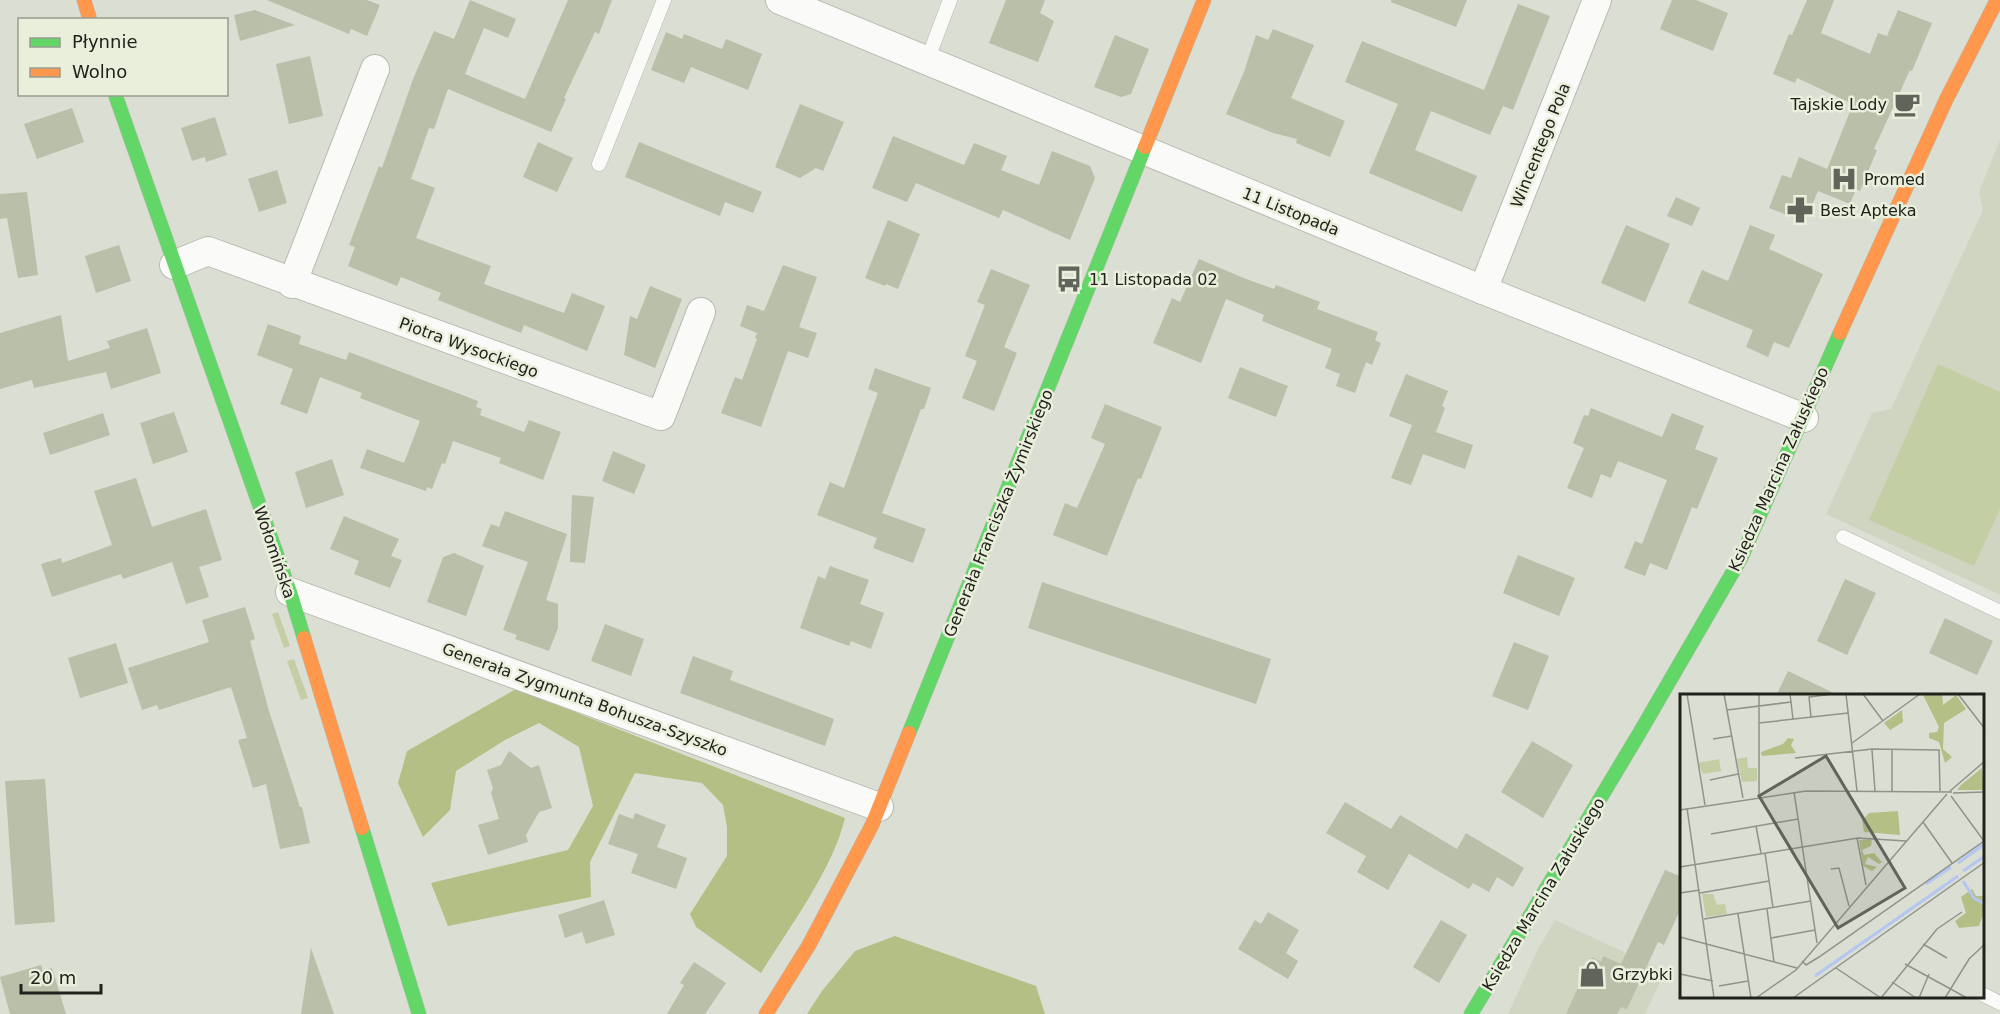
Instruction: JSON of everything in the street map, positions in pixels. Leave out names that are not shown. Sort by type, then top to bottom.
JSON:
[{"type":"street","points":[[84,0],[89,18]]},
{"type":"street","name":"11 Listopada","points":[[780,0],[823,8],[927,61],[1483,290],[1803,418]]},
{"type":"street","name":"Generała Franciszka Żymirskiego","points":[[766,1014],[809,945],[872,825],[1204,0]]},
{"type":"street","name":"Wincentego Pola","points":[[1483,290],[1598,0]]},
{"type":"street","name":"Księdza Marcina Załuskiego","points":[[1472,1014],[1741,558],[1946,100],[1998,2]]},
{"type":"street","points":[[292,284],[375,69]]},
{"type":"street","name":"Wołomińska","points":[[117,96],[290,592],[419,1014]]},
{"type":"street","name":"Piotra Wysockiego","points":[[174,265],[208,251],[292,284],[661,416],[701,312]]},
{"type":"street","name":"Generała Zygmunta Bohusza-Szyszko","points":[[290,592],[879,807]]},
{"type":"lane","points":[[599,164],[664,0]]},
{"type":"lane","points":[[927,61],[950,0]]},
{"type":"lane","points":[[1842,537],[2000,612]]},
{"type":"lane","points":[[1985,996],[2000,1003]]},
{"type":"shaded area","points":[[2000,140],[2000,595],[1826,514],[1872,413],[1891,409],[1983,210],[1979,192]]},
{"type":"shaded area","points":[[1555,920],[1665,971],[1645,1014],[1508,1014],[1538,949]]},
{"type":"green space","points":[[1938,364],[2000,392],[2000,509],[1974,566],[1869,520]]},
{"type":"green space","points":[[278,612],[290,646],[284,648],[272,614]]},
{"type":"green space","points":[[294,659],[308,698],[301,700],[287,661]]},
{"type":"green space","points":[[516,689],[845,818],[821,878],[761,973],[696,927],[690,914],[727,856],[727,827],[723,805],[702,783],[635,773],[590,862],[591,897],[448,926],[431,883],[568,850],[593,806],[579,747],[539,723],[505,740],[456,771],[450,810],[423,837],[398,783],[407,751]]},
{"type":"green space","points":[[895,936],[1036,986],[1045,1014],[807,1014],[822,991],[855,951]]},
{"type":"building","points":[[267,0],[367,0],[380,5],[367,36],[351,29],[349,34]]},
{"type":"building","points":[[470,0],[516,19],[508,38],[484,28],[465,74],[525,99],[568,0],[612,0],[599,34],[595,32],[564,98],[566,99],[551,132],[448,89],[434,129],[429,128],[411,179],[435,188],[416,238],[491,266],[484,284],[564,313],[572,293],[605,306],[587,351],[524,325],[521,333],[438,300],[441,293],[401,277],[397,286],[348,266],[355,247],[349,245],[379,166],[382,168],[413,79],[434,31],[454,39]]},
{"type":"building","points":[[1006,0],[1045,0],[1040,13],[1054,21],[1038,62],[989,43]]},
{"type":"building","points":[[1391,0],[1467,0],[1456,27],[1391,2]]},
{"type":"building","points":[[1672,0],[1696,0],[1728,13],[1713,51],[1660,29]]},
{"type":"building","points":[[1807,0],[1834,0],[1821,33],[1870,54],[1878,33],[1887,36],[1898,10],[1932,23],[1912,71],[1910,70],[1874,149],[1877,150],[1860,191],[1856,189],[1850,204],[1818,191],[1805,222],[1769,208],[1782,175],[1791,178],[1799,157],[1827,169],[1853,104],[1797,78],[1795,83],[1773,74],[1789,34],[1792,35]]},
{"type":"building","points":[[1518,4],[1550,16],[1513,110],[1503,106],[1490,135],[1431,111],[1415,150],[1477,176],[1462,212],[1369,173],[1398,104],[1345,82],[1362,41],[1484,90]]},
{"type":"building","points":[[255,10],[295,25],[240,41],[234,15]]},
{"type":"building","points":[[1273,29],[1314,45],[1291,98],[1345,121],[1330,157],[1296,143],[1297,139],[1273,133],[1226,114],[1244,72],[1256,35],[1268,40]]},
{"type":"building","points":[[666,32],[682,39],[684,34],[722,49],[726,39],[762,54],[748,90],[691,67],[684,83],[651,70]]},
{"type":"building","points":[[1115,35],[1149,49],[1131,94],[1121,97],[1094,87]]},
{"type":"building","points":[[310,56],[323,116],[289,124],[276,64]]},
{"type":"building","points":[[800,104],[844,122],[823,171],[816,168],[800,178],[775,167]]},
{"type":"building","points":[[72,108],[84,142],[37,159],[24,124]]},
{"type":"building","points":[[215,117],[227,155],[206,162],[205,157],[192,161],[181,128]]},
{"type":"building","points":[[893,136],[964,165],[974,143],[1007,156],[1001,170],[1039,185],[1052,151],[1090,166],[1095,178],[1070,240],[1003,210],[999,218],[916,183],[907,202],[872,188]]},
{"type":"building","points":[[538,142],[573,158],[557,192],[523,177]]},
{"type":"building","points":[[639,142],[762,192],[753,213],[725,202],[720,216],[625,177]]},
{"type":"building","points":[[277,170],[287,203],[259,212],[248,179]]},
{"type":"building","points":[[27,192],[38,275],[18,278],[7,218],[0,219],[0,194]]},
{"type":"building","points":[[1676,197],[1700,208],[1692,226],[1667,216]]},
{"type":"building","points":[[888,220],[920,234],[898,289],[865,278]]},
{"type":"building","points":[[1626,225],[1670,244],[1645,302],[1601,283]]},
{"type":"building","points":[[1750,225],[1775,235],[1769,249],[1823,274],[1789,348],[1774,342],[1768,357],[1746,347],[1753,330],[1688,303],[1702,270],[1728,281]]},
{"type":"building","points":[[119,245],[131,281],[96,293],[85,256]]},
{"type":"building","points":[[1199,259],[1274,289],[1276,285],[1320,302],[1317,309],[1378,332],[1375,340],[1381,343],[1372,365],[1366,362],[1355,393],[1336,386],[1340,374],[1325,368],[1332,349],[1262,321],[1264,315],[1226,299],[1201,363],[1153,343],[1172,298],[1180,302]]},
{"type":"building","points":[[783,265],[817,277],[799,327],[817,333],[808,358],[788,351],[761,427],[721,413],[735,377],[742,380],[757,339],[755,338],[757,333],[740,326],[747,305],[764,311]]},
{"type":"building","points":[[991,269],[1030,285],[1004,347],[1017,353],[994,411],[962,398],[977,361],[965,356],[985,305],[977,302]]},
{"type":"building","points":[[650,286],[682,299],[655,368],[624,355],[630,316],[637,319]]},
{"type":"building","points":[[61,315],[68,361],[110,348],[107,341],[147,328],[161,373],[111,389],[106,372],[34,388],[32,380],[0,389],[0,333]]},
{"type":"building","points":[[268,324],[301,336],[299,344],[346,360],[349,352],[478,401],[476,407],[482,409],[480,415],[524,432],[529,420],[561,432],[543,480],[499,463],[501,458],[453,441],[445,464],[442,463],[432,489],[427,487],[426,491],[360,468],[367,449],[404,463],[420,421],[360,398],[362,393],[320,377],[307,414],[280,404],[293,369],[257,355]]},
{"type":"building","points":[[1240,367],[1288,386],[1276,417],[1228,398]]},
{"type":"building","points":[[875,368],[931,388],[882,513],[926,529],[913,563],[873,548],[877,538],[817,515],[830,482],[844,488],[878,393],[868,389]]},
{"type":"building","points":[[1406,374],[1448,391],[1442,406],[1445,408],[1436,432],[1473,445],[1465,469],[1423,454],[1411,485],[1391,478],[1412,425],[1389,416]]},
{"type":"building","points":[[1105,404],[1162,427],[1141,479],[1138,478],[1107,556],[1053,535],[1065,503],[1077,508],[1105,444],[1091,438]]},
{"type":"building","points":[[1591,408],[1662,437],[1672,413],[1704,426],[1695,449],[1718,458],[1697,509],[1692,507],[1667,570],[1650,563],[1645,576],[1624,568],[1635,541],[1642,544],[1667,480],[1618,461],[1611,478],[1601,474],[1592,498],[1567,488],[1584,448],[1573,443],[1584,415],[1588,416]]},
{"type":"building","points":[[174,412],[188,452],[153,464],[140,423]]},
{"type":"building","points":[[103,413],[110,435],[50,455],[43,433]]},
{"type":"building","points":[[613,451],[646,465],[634,494],[602,481]]},
{"type":"building","points":[[332,459],[344,495],[306,508],[295,472]]},
{"type":"building","points":[[136,478],[152,527],[206,509],[222,560],[199,567],[209,597],[186,604],[172,562],[123,579],[121,574],[52,597],[41,564],[61,558],[62,563],[112,545],[94,491]]},
{"type":"building","points":[[572,495],[594,497],[585,563],[570,562]]},
{"type":"building","points":[[505,511],[567,534],[546,600],[558,604],[558,628],[549,651],[515,639],[517,635],[503,630],[528,562],[482,546],[491,524],[499,527]]},
{"type":"building","points":[[344,516],[399,539],[391,556],[402,560],[390,588],[354,574],[359,561],[330,549]]},
{"type":"building","points":[[454,553],[484,566],[466,616],[427,602],[443,557]]},
{"type":"building","points":[[1518,555],[1575,578],[1559,616],[1503,593]]},
{"type":"building","points":[[830,566],[869,580],[860,604],[884,613],[871,649],[851,641],[849,646],[800,628],[818,576],[825,579]]},
{"type":"building","points":[[1845,579],[1876,593],[1847,655],[1817,641]]},
{"type":"building","points":[[1042,582],[1271,659],[1256,704],[1028,628]]},
{"type":"building","points":[[245,607],[255,639],[250,641],[269,711],[300,807],[302,807],[310,843],[280,849],[266,784],[253,788],[238,740],[247,738],[231,687],[159,710],[157,705],[142,710],[128,668],[209,642],[202,620]]},
{"type":"building","points":[[1945,618],[1993,641],[1977,675],[1929,653]]},
{"type":"building","points":[[605,624],[644,639],[631,676],[591,661]]},
{"type":"building","points":[[1514,642],[1549,656],[1528,710],[1492,696]]},
{"type":"building","points":[[116,643],[128,683],[80,698],[68,658]]},
{"type":"building","points":[[693,656],[733,671],[730,680],[834,719],[825,746],[680,693]]},
{"type":"building","points":[[1788,671],[1836,694],[1777,694]]},
{"type":"building","points":[[1532,741],[1573,765],[1543,818],[1501,792]]},
{"type":"building","points":[[509,751],[531,768],[539,765],[552,808],[539,812],[526,835],[528,842],[488,855],[478,825],[499,819],[487,770],[501,765]]},
{"type":"building","points":[[45,779],[55,922],[15,925],[5,781]]},
{"type":"building","points":[[1345,802],[1391,829],[1400,815],[1457,849],[1466,833],[1524,868],[1513,887],[1497,877],[1489,892],[1473,883],[1469,889],[1409,854],[1388,890],[1357,872],[1366,856],[1326,833]]},
{"type":"building","points":[[635,813],[666,825],[657,847],[687,858],[676,889],[631,873],[638,854],[608,844],[619,814],[633,819]]},
{"type":"building","points":[[1665,870],[1680,876],[1680,910],[1664,945],[1658,942],[1627,1009],[1621,1007],[1617,1014],[1566,1014],[1592,957],[1601,962],[1603,956],[1621,964]]},
{"type":"building","points":[[604,900],[615,935],[586,944],[582,932],[565,938],[558,915]]},
{"type":"building","points":[[1268,912],[1299,930],[1286,953],[1298,961],[1288,979],[1238,949],[1255,920],[1261,924]]},
{"type":"building","points":[[1441,920],[1467,935],[1439,983],[1413,967]]},
{"type":"building","points":[[311,948],[334,1014],[301,1014]]},
{"type":"building","points":[[694,962],[726,983],[705,1014],[667,1014],[684,985],[680,983]]},
{"type":"building","points":[[41,965],[43,971],[52,968],[66,1014],[10,1014],[0,977]]},
{"type":"traffic: fast","points":[[116,96],[290,592],[304,638]]},
{"type":"traffic: fast","points":[[909,733],[1145,147]]},
{"type":"traffic: fast","points":[[1471,1014],[1741,558],[1840,333]]},
{"type":"traffic: fast","points":[[362,828],[419,1014]]},
{"type":"traffic: slow","points":[[84,0],[89,18]]},
{"type":"traffic: slow","points":[[1145,147],[1204,0]]},
{"type":"traffic: slow","points":[[1840,333],[1946,100],[1997,0]]},
{"type":"traffic: slow","points":[[304,638],[362,828]]},
{"type":"traffic: slow","points":[[766,1014],[809,945],[872,825],[909,733]]},
{"type":"place","name":"Tajskie Lody","points":[[1907,104]]},
{"type":"place","name":"Promed","points":[[1844,179]]},
{"type":"place","name":"Best Apteka","points":[[1800,210]]},
{"type":"place","name":"11 Listopada 02","points":[[1069,279]]},
{"type":"place","name":"Grzybki","points":[[1592,974]]}]
